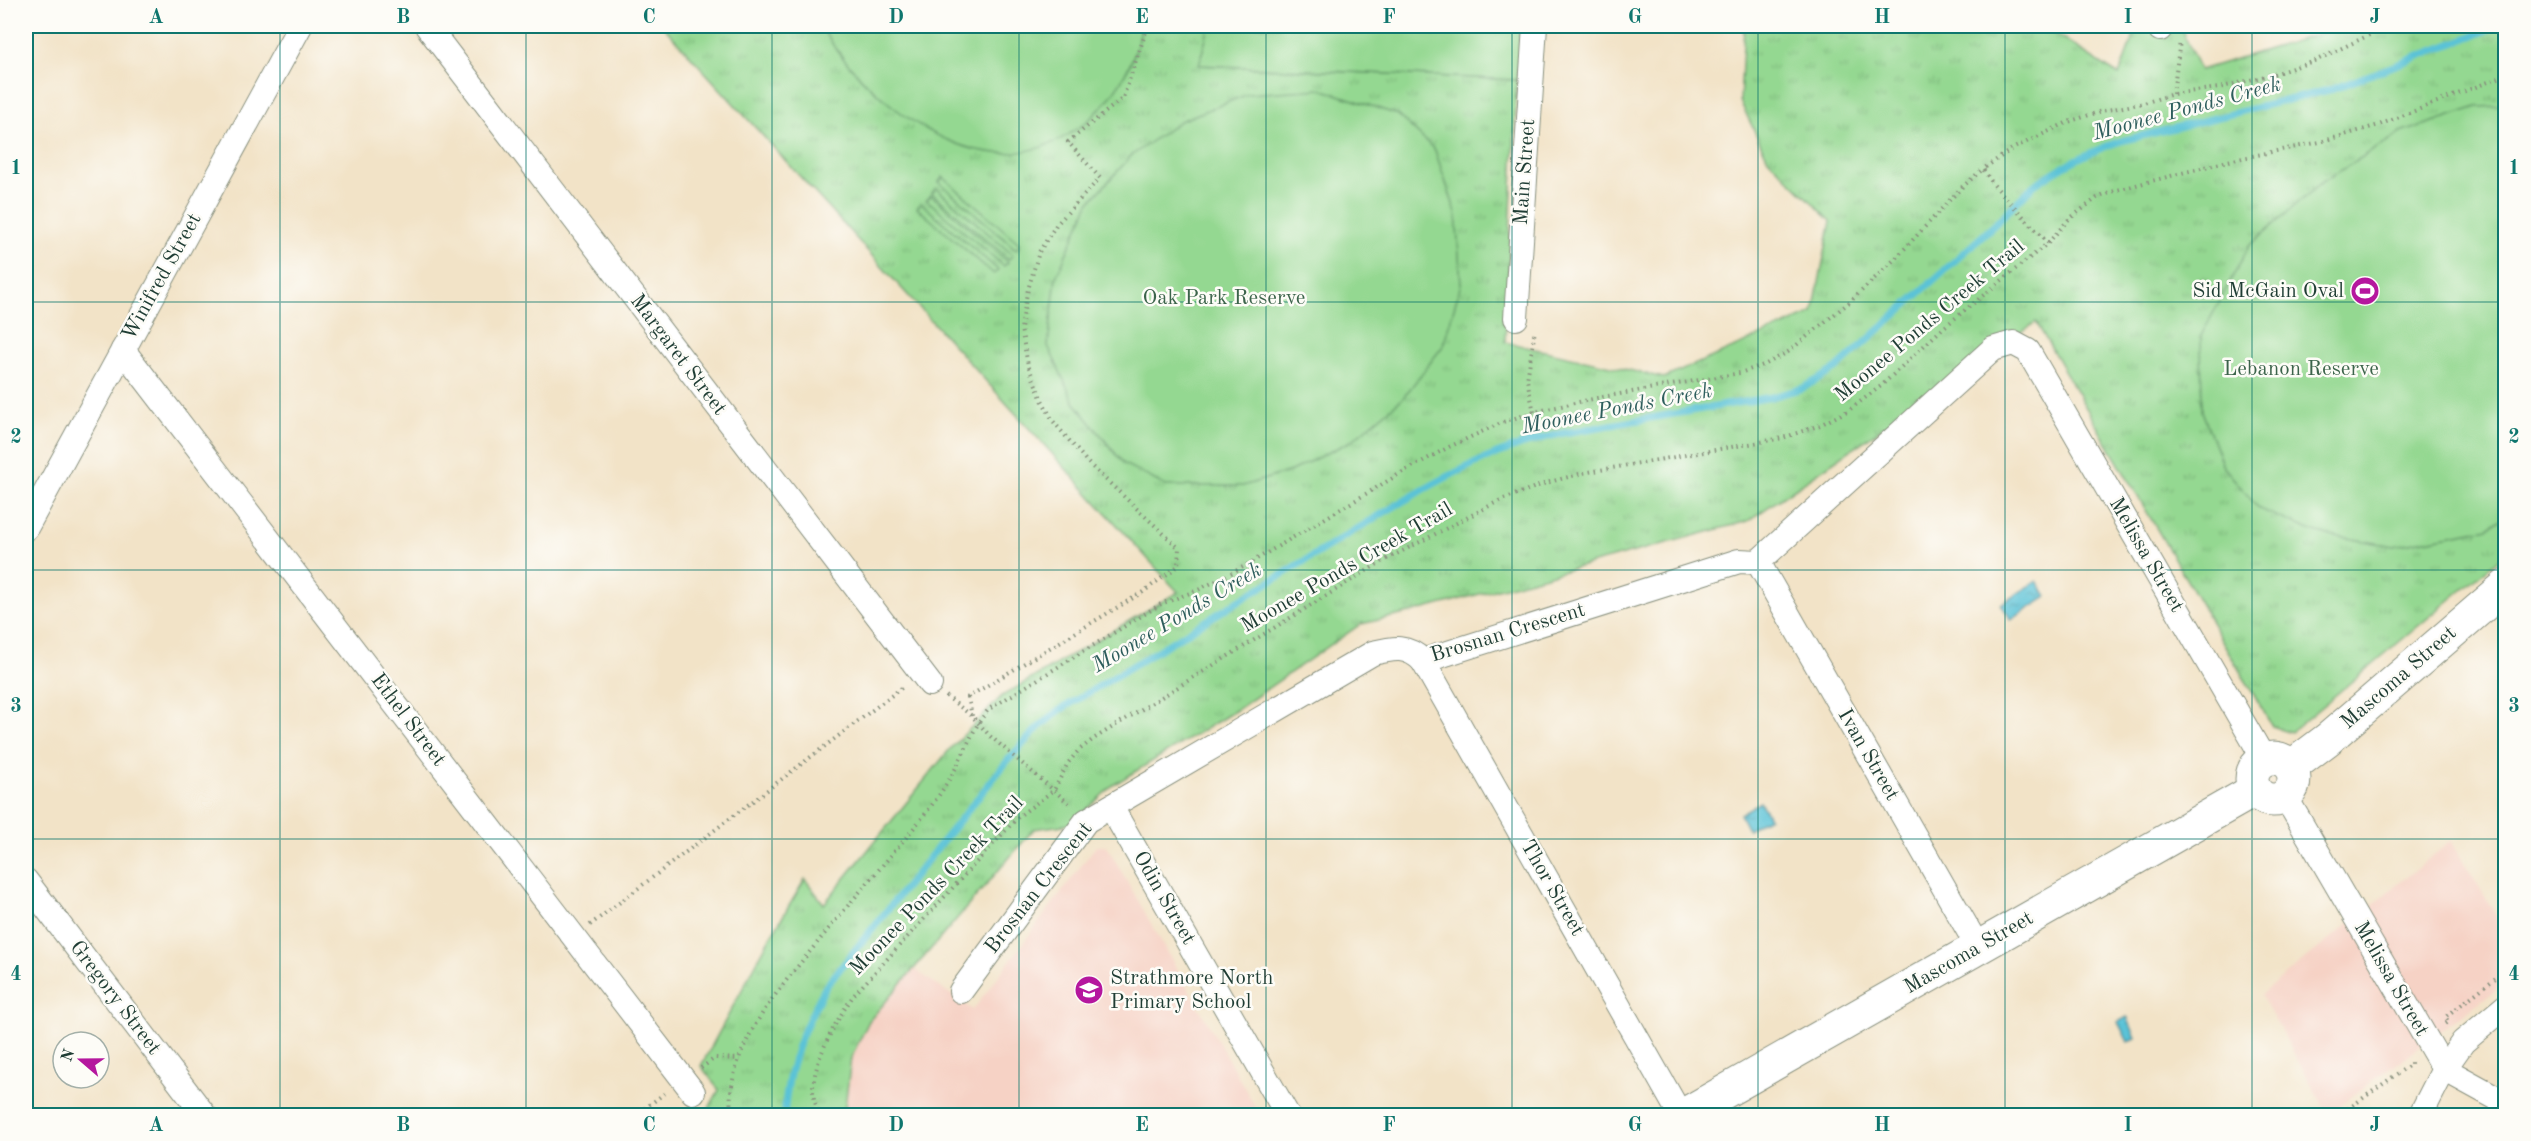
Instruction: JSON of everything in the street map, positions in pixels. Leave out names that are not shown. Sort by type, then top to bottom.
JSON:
[{"type":"main road","name":"Mascoma Street","points":[[1682,1116],[2274,778],[2328,739],[2505,586]]},
{"type":"street","name":"Winifred Street","points":[[26,528],[300,26]]},
{"type":"street","name":"Margaret Street","points":[[427,26],[925,678]]},
{"type":"street","name":"Main Street","points":[[1526,322],[1535,26]]},
{"type":"street","name":"Melissa Street","points":[[1758,562],[1993,349],[2013,343],[2028,351],[2444,1069]]},
{"type":"street","name":"Ethel Street","points":[[123,350],[696,1081]]},
{"type":"street","name":"Brosnan Crescent","points":[[961,991],[1086,821],[1373,653],[1400,647],[1414,652],[1423,661],[1739,561],[1758,562]]},
{"type":"street","name":"Ivan Street","points":[[1758,562],[1978,947]]},
{"type":"street","name":"Thor Street","points":[[1423,661],[1682,1116]]},
{"type":"street","name":"Odin Street","points":[[1111,807],[1288,1116]]},
{"type":"street","name":"Gregory Street","points":[[26,881],[205,1116]]},
{"type":"street","points":[[2420,1116],[2444,1069],[2463,1042],[2505,1006]]},
{"type":"street","points":[[2444,1069],[2505,1102]]},
{"type":"path","points":[[972,716],[968,697],[1143,592],[1178,566],[1179,548],[1088,463],[1053,421],[1028,365],[1021,329],[1027,293],[1039,252],[1056,225],[1100,178],[1068,142],[1123,98],[1148,26]]},
{"type":"path","points":[[731,1116],[732,1083],[740,1059],[764,1012],[788,978],[926,813],[956,768],[977,722],[989,709],[1161,604],[1198,590],[1245,566],[1449,447],[1503,422],[1534,412],[1656,386],[1740,373],[1766,364],[1788,352],[1852,300],[1896,259],[1961,188],[2012,149],[2068,122],[2102,111],[2144,104],[2173,94],[2219,88],[2317,60],[2388,26]]},
{"type":"path","points":[[2167,30],[2173,94]]},
{"type":"path","name":"Moonee Ponds Creek Trail","points":[[819,1116],[813,1089],[823,1052],[837,1021],[853,996],[1019,816],[1054,790],[1068,763],[1079,750],[1095,738],[1381,562],[1467,516],[1546,483],[1616,466],[1783,438],[1820,425],[1849,410],[1881,386],[1943,328],[2048,243],[2069,219],[2097,198],[2117,190],[2379,125],[2505,75]]},
{"type":"path","name":"Moonee Ponds Creek Trail","points":[[1983,169],[1993,184],[2048,243]]},
{"type":"path","points":[[1526,322],[1527,380],[1534,412]]},
{"type":"path","points":[[589,926],[925,678],[972,716],[990,736],[1044,781],[1086,821]]},
{"type":"path","points":[[696,1081],[715,1058],[740,1059]]},
{"type":"shaded area","points":[[2451,841],[2505,929],[2505,983],[2328,1114],[2261,995]]},
{"type":"shaded area","name":"Strathmore North Primary School","points":[[1096,846],[1107,846],[1260,1115],[844,1116],[851,1058],[869,1021],[914,969],[973,1010]]},
{"type":"green space","points":[[663,26],[1209,26],[1200,65],[1517,80],[1505,342],[1664,378],[1813,313],[1831,221],[1768,159],[1740,101],[1744,26],[2044,26],[2119,75],[2137,26],[2180,26],[2200,70],[2345,26],[2505,26],[2505,554],[2291,732],[2272,726],[2036,322],[1748,521],[1410,613],[1361,624],[1238,709],[1113,785],[1071,824],[1034,829],[869,1021],[851,1058],[844,1115],[705,1115],[719,1090],[701,1066],[767,943],[805,879],[824,904],[950,749],[1002,696],[1178,592]]},
{"type":"green space","points":[[821,26],[1142,26],[1134,56],[1120,83],[1102,107],[1080,127],[1055,142],[1027,151],[997,153],[966,147],[945,139],[923,128],[903,114],[865,82],[833,45]]},
{"type":"green space","points":[[1209,26],[1520,26],[1517,80],[1199,65]]},
{"type":"green space","name":"Oak Park Reserve","points":[[1321,89],[1398,115],[1435,150],[1456,213],[1461,284],[1443,346],[1403,398],[1351,441],[1291,471],[1243,486],[1166,486],[1124,464],[1074,402],[1048,346],[1056,277],[1089,203],[1131,156],[1180,121],[1248,94]]},
{"type":"green space","name":"Sid McGain Oval","points":[[2505,106],[2505,517],[2488,528],[2394,546],[2317,533],[2259,509],[2223,466],[2202,411],[2201,336],[2249,246],[2322,182],[2401,133],[2477,107]]},
{"type":"green space","points":[[943,177],[1020,244],[1016,249],[939,182]]},
{"type":"green space","points":[[936,188],[1013,255],[1009,259],[932,193]]},
{"type":"green space","points":[[931,195],[1008,262],[1004,266],[927,200]]},
{"type":"green space","points":[[921,203],[998,270],[994,274],[917,208]]},
{"type":"water","points":[[2037,581],[2047,597],[2011,620],[2001,604]]},
{"type":"water","points":[[1760,802],[1769,817],[1748,830],[1740,814]]},
{"type":"water","points":[[2127,1017],[2136,1038],[2128,1042],[2118,1022]]},
{"type":"waterway","name":"Moonee Ponds Creek","points":[[784,1116],[792,1064],[797,1048],[809,1018],[826,986],[1009,759],[1038,728],[1060,710],[1405,500],[1498,453],[1564,433],[1772,397],[1803,388],[1836,369],[1993,226],[2033,186],[2086,155],[2121,141],[2333,89],[2498,26]]},
{"type":"place","name":"Sid McGain Oval","points":[[2365,291]]},
{"type":"place","name":"Strathmore North Primary School","points":[[1089,990]]},
{"type":"park label","name":"Lebanon Reserve","points":[[2301,369]]}]
